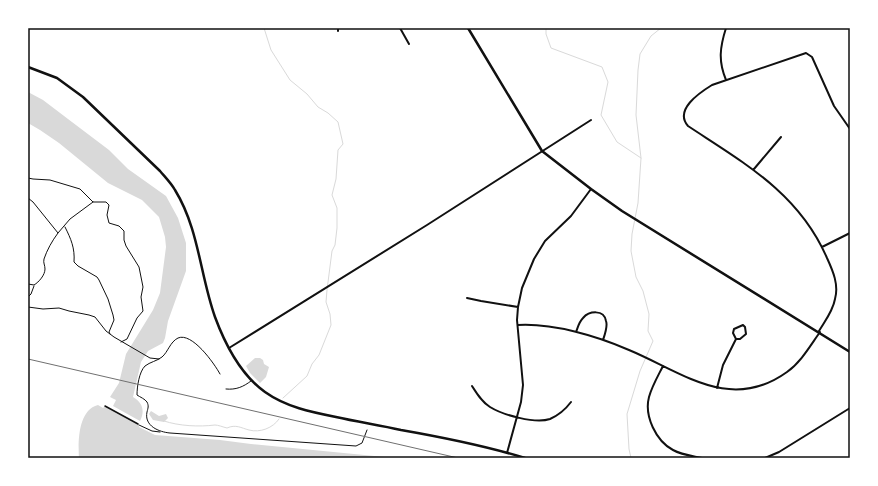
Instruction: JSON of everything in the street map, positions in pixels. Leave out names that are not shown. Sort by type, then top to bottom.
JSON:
[{"type":"street","points":[[400,28],[409,44]]},
{"type":"street","points":[[468,28],[542,151],[591,190],[850,352]]},
{"type":"street","points":[[726,28],[720,58],[722,70],[726,80]]},
{"type":"street","points":[[518,325],[541,325],[576,332],[603,340],[628,349],[663,366],[717,388],[732,390],[746,389],[761,386],[775,379],[794,367],[819,332],[832,310],[836,298],[836,281],[822,247],[805,220],[792,205],[776,188],[754,169],[688,126],[683,119],[683,113],[701,92],[712,85],[804,53],[809,54],[834,106],[850,129]]},
{"type":"street","points":[[28,67],[57,78],[83,97],[160,171],[170,183],[181,201],[193,233],[210,302],[229,348],[252,380],[271,396],[298,408],[525,458]]},
{"type":"street","points":[[229,348],[427,225],[591,120]]},
{"type":"street","points":[[754,169],[781,137]]},
{"type":"street","points":[[507,453],[517,416],[523,385],[518,325],[518,307],[522,288],[534,259],[545,241],[571,216],[591,190]]},
{"type":"street","points":[[822,247],[850,233]]},
{"type":"street","points":[[467,298],[518,307]]},
{"type":"street","points":[[576,332],[580,322],[587,314],[595,312],[600,313],[604,315],[606,321],[603,340]]},
{"type":"street","points":[[717,388],[723,365],[736,339],[734,328],[743,325],[745,327],[746,334],[740,339],[736,339]]},
{"type":"street","points":[[663,366],[649,398],[648,406],[651,425],[661,440],[672,450],[702,458]]},
{"type":"street","points":[[472,386],[477,395],[490,407],[530,420],[548,420],[562,413],[571,402]]},
{"type":"street","points":[[105,406],[139,424]]},
{"type":"street","points":[[765,458],[779,452],[850,408]]},
{"type":"lane","points":[[226,389],[232,390],[241,388],[252,380]]},
{"type":"path","points":[[28,178],[50,180],[80,189],[94,202]]},
{"type":"path","points":[[28,198],[58,233]]},
{"type":"path","points":[[28,297],[31,294],[34,285],[43,275],[45,270],[44,258],[50,244],[58,233],[70,219],[94,202],[106,202],[108,203],[107,219],[109,223],[119,226],[124,231],[126,246],[139,267],[143,287],[143,311],[137,318],[128,339],[122,342]]},
{"type":"path","points":[[65,226],[73,243],[74,262],[97,277],[108,299],[114,320],[109,332],[110,335]]},
{"type":"path","points":[[28,284],[34,285]]},
{"type":"path","points":[[28,307],[43,309],[59,308],[85,313],[95,318],[110,335],[148,357],[159,359]]},
{"type":"path","points":[[161,432],[149,423],[147,414],[148,405],[145,400],[137,395],[138,382],[146,365],[159,359],[171,344],[179,338],[190,339],[220,374]]},
{"type":"path","points":[[139,424],[152,431],[161,432],[254,440],[356,446],[362,443],[366,430]]},
{"type":"shaded area","points":[[28,92],[43,100],[109,150],[128,169],[166,196],[178,218],[186,243],[186,271],[168,321],[163,343],[148,351],[141,362],[133,397],[139,402],[143,411],[140,421],[113,406],[116,400],[110,397],[119,383],[126,354],[153,310],[160,293],[166,247],[165,237],[159,217],[142,200],[108,183],[59,143],[28,123]]},
{"type":"shaded area","points":[[255,358],[260,358],[263,360],[264,364],[269,367],[266,377],[260,383],[250,373],[246,366]]},
{"type":"shaded area","points":[[98,405],[103,408],[105,406],[139,424],[139,427],[155,435],[220,440],[395,458],[79,458],[79,436],[83,420],[86,413],[91,408]]},
{"type":"shaded area","points":[[151,411],[159,416],[166,414],[168,418],[164,422],[153,420],[149,414]]},
{"type":"waterway","points":[[264,28],[271,50],[290,80],[307,94],[318,107],[338,122],[343,144],[338,150],[336,179],[332,195],[337,208],[337,228],[335,245],[332,251],[326,302],[330,314],[331,325],[319,355],[312,364],[307,376],[283,398]]},
{"type":"waterway","points":[[546,28],[546,34],[551,48],[602,67],[608,82],[601,115],[617,142],[641,158]]},
{"type":"waterway","points":[[631,458],[627,414],[640,371],[653,341],[648,331],[649,314],[643,291],[636,277],[631,251],[632,234],[638,203],[641,158],[636,115],[638,70],[640,54],[651,36],[661,28]]},
{"type":"waterway","points":[[164,421],[189,426],[215,425],[227,428],[236,426],[257,431],[270,427],[279,419]]},
{"type":"railway","points":[[28,359],[458,458]]}]
